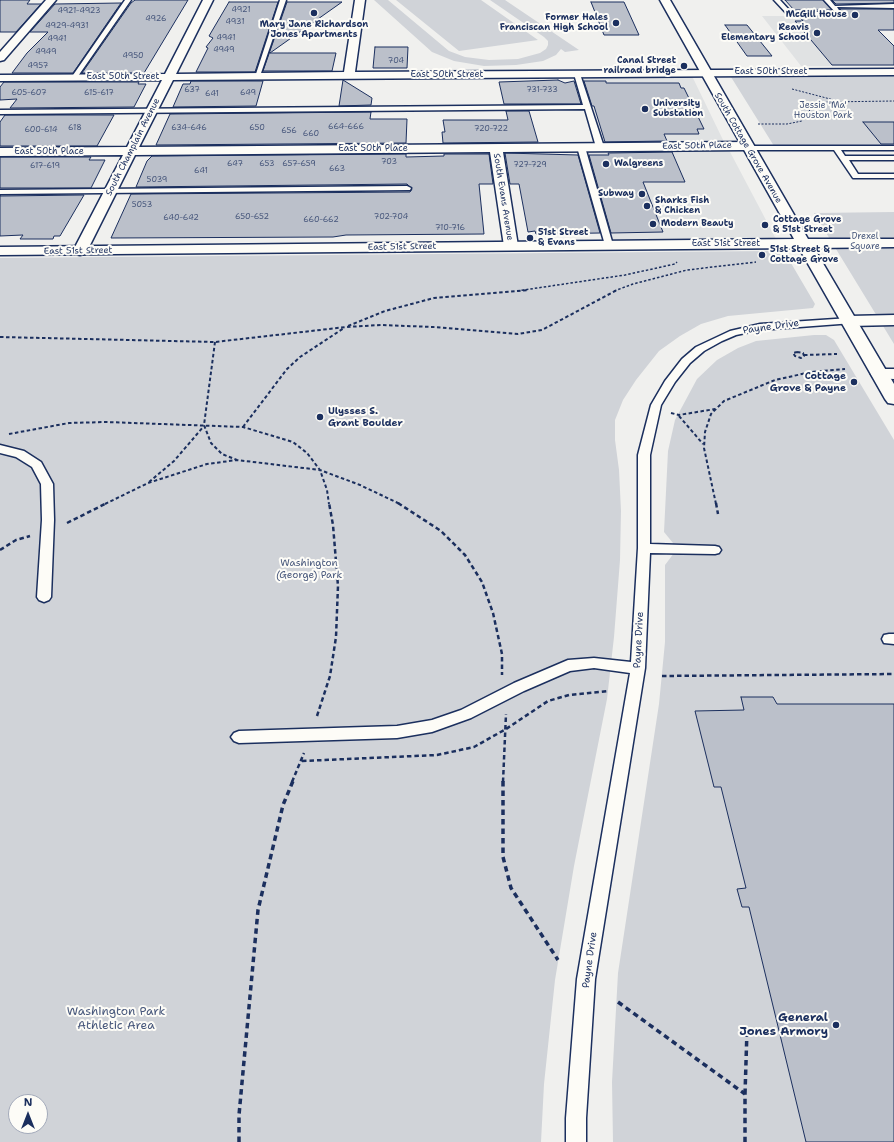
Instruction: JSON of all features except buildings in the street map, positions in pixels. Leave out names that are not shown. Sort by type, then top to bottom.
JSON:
[{"type":"street","points":[[0,58],[51,0]]},
{"type":"street","name":"South Champlain Avenue","points":[[80,250],[208,0]]},
{"type":"street","points":[[349,75],[360,0]]},
{"type":"street","name":"South Cottage Grove Avenue","points":[[665,0],[747,147],[803,243],[850,321],[887,374],[894,399]]},
{"type":"street","name":"East 50th Street","points":[[0,78],[705,72],[894,72]]},
{"type":"street","name":"East 50th Place","points":[[0,152],[747,147]]},
{"type":"street","name":"South Evans Avenue","points":[[496,148],[511,246]]},
{"type":"street","name":"East 51st Street","points":[[0,251],[894,243]]},
{"type":"street","name":"Payne Drive","points":[[850,321],[894,320]]},
{"type":"lane","points":[[74,78],[128,0]]},
{"type":"lane","points":[[257,76],[283,0]]},
{"type":"lane","points":[[778,0],[789,14],[840,14],[827,0]]},
{"type":"lane","points":[[838,6],[894,6]]},
{"type":"lane","points":[[577,74],[600,147]]},
{"type":"lane","points":[[0,112],[587,107]]},
{"type":"lane","points":[[581,147],[609,245]]},
{"type":"lane","points":[[747,147],[894,148]]},
{"type":"lane","points":[[836,148],[856,176],[894,176]]},
{"type":"lane","points":[[844,158],[894,158]]},
{"type":"lane","points":[[0,192],[407,188]]},
{"type":"lane","name":"Payne Drive","points":[[576,1142],[576,1118],[586,979],[638,668],[644,548],[644,455],[655,410],[670,381],[686,361],[700,349],[718,339],[733,333],[760,327],[850,321]]},
{"type":"lane","points":[[0,448],[20,454],[37,466],[47,484],[47,530],[44,597]]},
{"type":"lane","points":[[644,548],[715,550]]},
{"type":"lane","points":[[239,737],[310,736],[397,732],[432,726],[466,714],[568,666],[594,663],[638,668]]},
{"type":"path","points":[[767,72],[775,81],[790,89],[838,101]]},
{"type":"path","points":[[758,124],[796,123],[806,118],[809,110],[818,104],[838,101],[894,101]]},
{"type":"path","points":[[243,428],[287,369],[300,357],[346,327],[385,310],[434,298],[517,291],[618,276],[675,264],[680,259]]},
{"type":"path","points":[[0,338],[215,342],[346,327],[413,326],[503,334],[530,333],[542,330],[608,294],[633,284],[687,270],[728,264],[763,262]]},
{"type":"path","points":[[215,342],[204,426],[211,443],[222,454],[237,460]]},
{"type":"path","points":[[804,355],[800,358],[793,355],[797,352],[804,355],[836,354]]},
{"type":"path","points":[[718,514],[704,444],[705,432],[711,414],[716,408],[724,401],[775,380],[811,372],[845,369]]},
{"type":"path","points":[[655,410],[679,415],[716,408]]},
{"type":"path","points":[[679,415],[704,444]]},
{"type":"path","points":[[6,434],[69,423],[243,428],[273,435],[293,442],[307,453],[320,470],[327,490],[333,525],[338,586],[336,637],[330,676],[302,761],[283,805],[258,910],[238,1115],[239,1142]]},
{"type":"path","points":[[148,483],[174,461],[204,426]]},
{"type":"path","points":[[0,550],[16,540],[75,520],[148,483],[207,464],[237,460],[320,470],[360,485],[405,507],[441,531],[465,555],[482,582],[493,613],[502,654],[506,730],[502,807],[503,857],[511,888],[558,960]]},
{"type":"path","points":[[662,676],[894,674]]},
{"type":"path","points":[[618,1002],[746,1094]]},
{"type":"path","points":[[745,1142],[747,1030]]},
{"type":"shaded area","name":"Reavis Elementary School","points":[[762,16],[842,16],[873,48],[894,48],[894,66],[801,66]]},
{"type":"shaded area","name":"University Substation","points":[[692,76],[724,142],[599,143],[578,77]]},
{"type":"shaded area","points":[[729,150],[776,239],[607,240],[582,151]]},
{"type":"green space","points":[[374,0],[388,0],[449,51],[465,57],[489,60],[518,59],[540,53],[546,49],[548,45],[548,41],[544,37],[490,0],[505,0],[579,50],[565,52],[561,49],[556,55],[543,61],[516,65],[484,66],[454,61],[432,52]]},
{"type":"green space","points":[[396,0],[481,0],[538,40],[459,51]]},
{"type":"green space","name":"Jessie 'Ma' Houston Park","points":[[894,76],[894,145],[774,146],[731,77]]},
{"type":"green space","name":"Drexel Square","points":[[894,212],[894,344],[814,213]]},
{"type":"green space","name":"Washington (George) Park","points":[[769,251],[783,254],[788,258],[815,304],[813,308],[728,316],[701,324],[680,336],[659,351],[636,380],[623,400],[615,420],[615,440],[619,470],[621,511],[620,560],[614,637],[607,699],[574,866],[555,980],[544,1084],[541,1142],[0,1142],[0,258]]},
{"type":"green space","points":[[826,335],[834,340],[894,440],[894,1142],[613,1142],[612,1082],[618,973],[659,704],[665,642],[665,565],[674,553],[673,543],[664,532],[668,451],[675,420],[697,379],[717,360],[738,348],[756,341]]},
{"type":"place","name":"Mary Jane Richardson Jones Apartments","points":[[314,13]]},
{"type":"place","name":"McGill House","points":[[855,15]]},
{"type":"place","name":"Former Hales Franciscan High School","points":[[616,23]]},
{"type":"place","name":"Reavis Elementary School","points":[[817,33]]},
{"type":"place","name":"Canal Street railroad bridge","points":[[684,66]]},
{"type":"place","name":"University Substation","points":[[645,109]]},
{"type":"place","name":"Walgreens","points":[[606,164]]},
{"type":"place","name":"Subway","points":[[642,194]]},
{"type":"place","name":"Sharks Fish & Chicken","points":[[647,206]]},
{"type":"place","name":"Modern Beauty","points":[[653,224]]},
{"type":"place","name":"Cottage Grove & 51st Street","points":[[765,225]]},
{"type":"place","name":"51st Street & Evans","points":[[530,238]]},
{"type":"place","name":"51st Street & Cottage Grove","points":[[762,255]]},
{"type":"place","name":"Cottage Grove & Payne","points":[[854,382]]},
{"type":"place","name":"Ulysses S. Grant Boulder","points":[[320,417]]},
{"type":"place","name":"General Jones Armory","points":[[836,1025]]},
{"type":"park label","name":"Washington Park Athletic Area","points":[[116,1019]]}]
